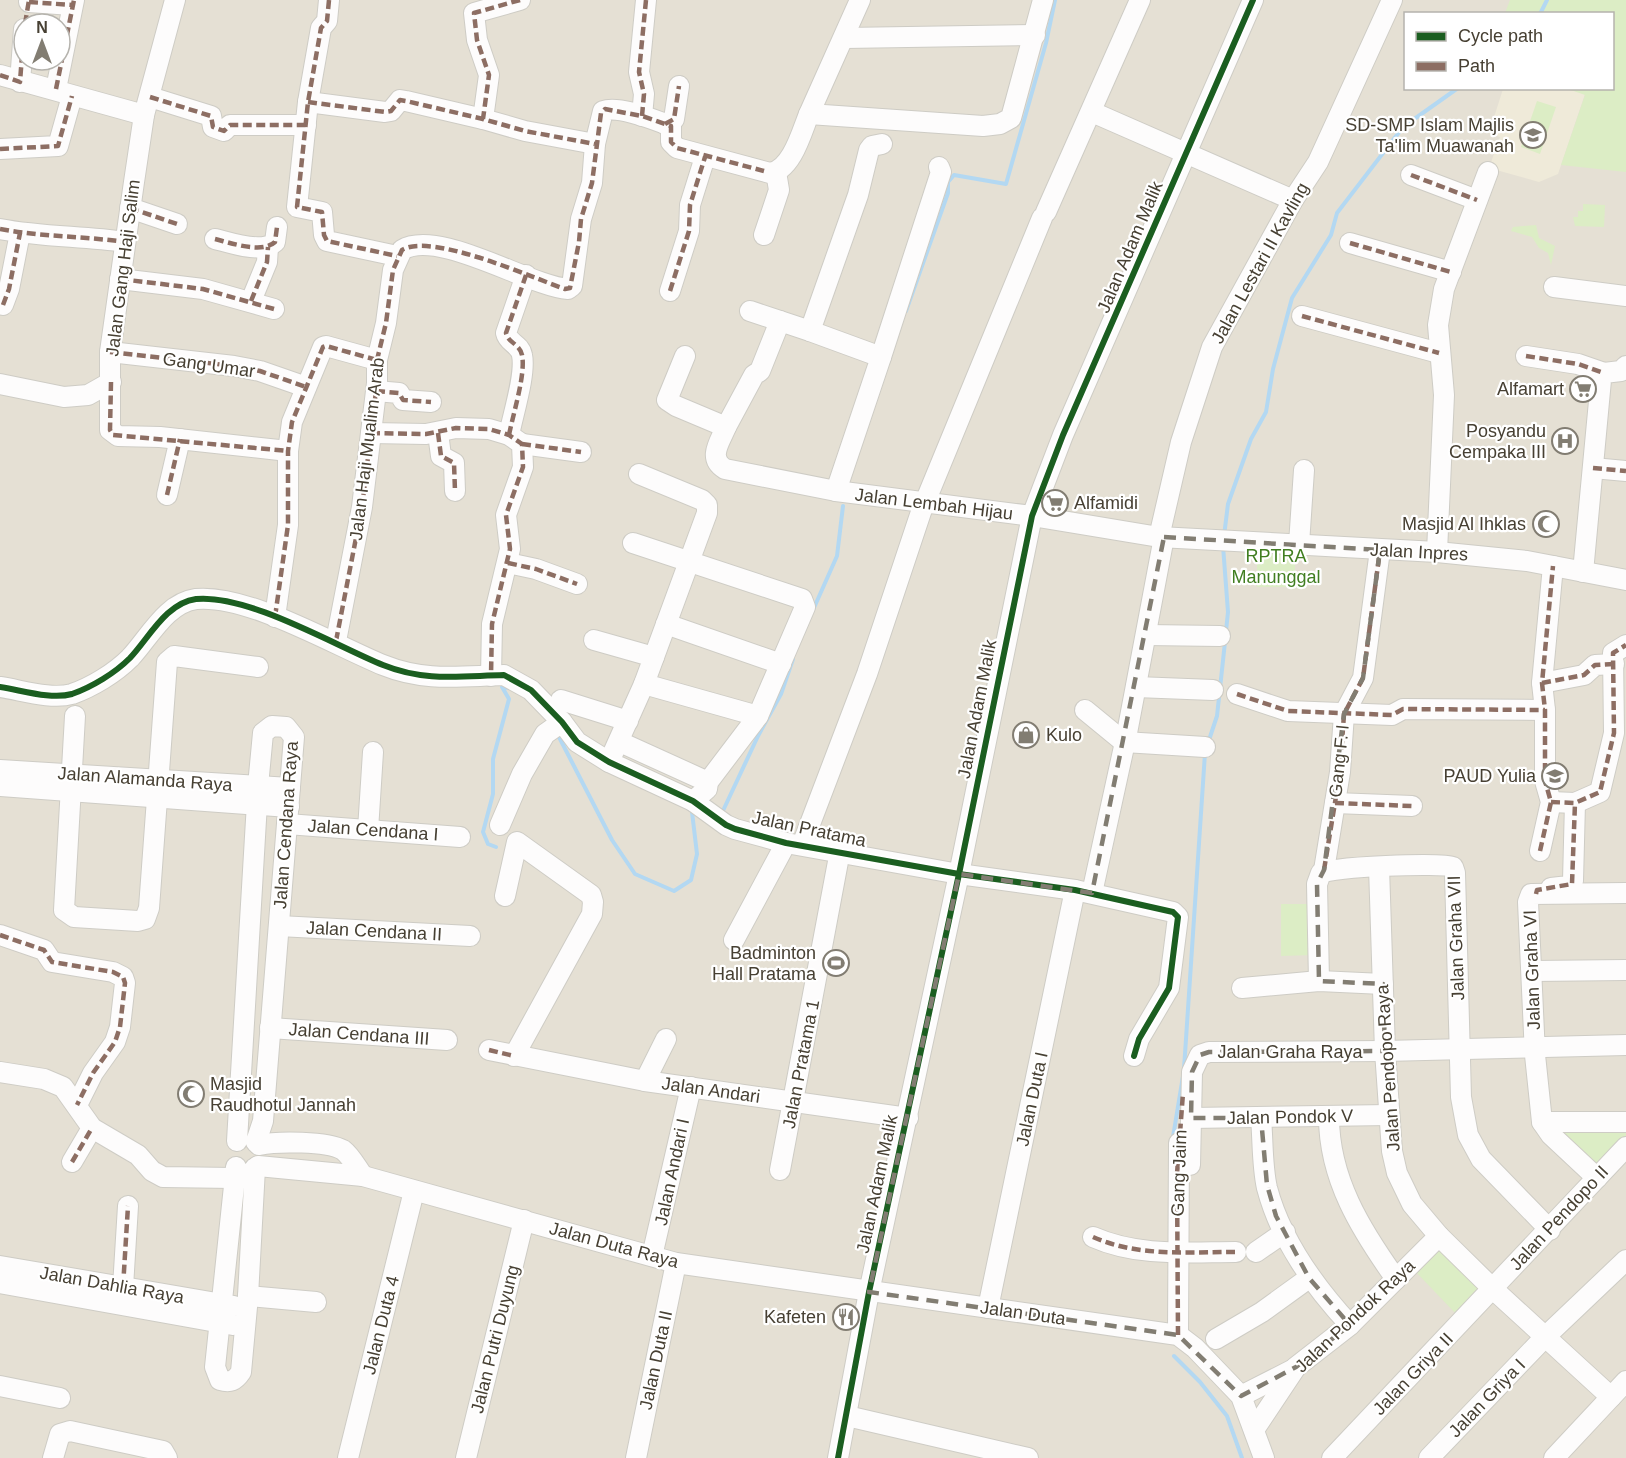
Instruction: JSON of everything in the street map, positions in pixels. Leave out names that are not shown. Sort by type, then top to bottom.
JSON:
[{"type":"street","name":"Jalan Gang Haji Salim","points":[[175,0],[147,106],[130,208],[110,352],[110,430],[112,435],[180,439],[288,451]]},
{"type":"street","points":[[329,0],[327,21],[321,28],[308,102],[297,207],[322,212],[324,235],[327,241],[397,256],[406,247],[447,247],[565,289],[572,286],[581,219],[592,183],[595,144],[603,111],[608,109],[642,116],[672,127],[673,146],[705,157],[776,172]]},
{"type":"street","points":[[483,119],[489,75],[477,40],[474,14],[520,0]]},
{"type":"street","points":[[642,116],[644,94],[639,72],[646,0]]},
{"type":"street","points":[[764,235],[779,190],[776,172],[794,149],[860,0]]},
{"type":"street","points":[[809,114],[982,126],[1000,124],[1011,118],[1043,0]]},
{"type":"street","points":[[734,940],[794,844],[867,674],[924,503],[1044,215],[1092,112],[1140,0]]},
{"type":"street","name":"Jalan Adam Malik","points":[[838,1458],[869,1292],[908,1118],[1032,516],[1063,435],[1253,0]]},
{"type":"street","name":"Jalan Lestari II Kavling","points":[[1124,742],[1137,687],[1161,537],[1181,442],[1212,347],[1293,200],[1317,162],[1392,0]]},
{"type":"street","points":[[0,149],[58,146],[73,2],[29,1]]},
{"type":"street","points":[[845,38],[1035,35]]},
{"type":"street","points":[[20,81],[21,72]]},
{"type":"street","points":[[0,75],[64,92],[212,116],[213,127],[224,131],[230,125],[306,125]]},
{"type":"street","points":[[665,124],[674,119],[679,86]]},
{"type":"street","points":[[308,102],[385,112],[391,111],[400,100],[406,100],[525,131],[595,144]]},
{"type":"street","points":[[1092,112],[1186,156],[1293,200]]},
{"type":"street","points":[[810,331],[858,195],[869,150],[872,146],[882,144]]},
{"type":"street","points":[[670,291],[689,231],[690,206],[705,157]]},
{"type":"street","points":[[836,491],[933,198],[941,172],[939,167]]},
{"type":"street","points":[[1437,552],[1444,395],[1438,325],[1444,289],[1488,172]]},
{"type":"street","points":[[1411,175],[1477,200]]},
{"type":"street","points":[[130,208],[177,224]]},
{"type":"street","points":[[214,239],[247,246],[268,247],[275,242],[277,227]]},
{"type":"street","points":[[0,229],[20,233],[125,242]]},
{"type":"street","points":[[3,305],[9,289],[20,233]]},
{"type":"street","points":[[1350,243],[1451,272]]},
{"type":"street","points":[[251,301],[267,262],[268,247]]},
{"type":"street","name":"Jalan Haji Mualim Arab","points":[[336,641],[362,507],[376,391],[377,360],[397,256]]},
{"type":"street","points":[[491,675],[491,633],[508,563],[511,535],[507,508],[523,467],[515,439],[522,363],[520,350],[508,339],[506,333],[526,275]]},
{"type":"street","points":[[120,279],[203,290],[274,309]]},
{"type":"street","points":[[1554,287],[1626,296]]},
{"type":"street","points":[[750,311],[881,357]]},
{"type":"street","points":[[1302,316],[1439,353]]},
{"type":"street","points":[[685,356],[667,400],[675,406],[726,427],[754,375],[760,371],[780,321]]},
{"type":"street","points":[[275,617],[288,525],[288,451],[292,422],[326,346],[377,360]]},
{"type":"street","name":"Gang Umar","points":[[110,352],[234,366],[260,371],[306,387]]},
{"type":"street","points":[[1526,356],[1578,364],[1604,373],[1621,371],[1626,366]]},
{"type":"street","points":[[1583,572],[1604,373]]},
{"type":"street","points":[[0,384],[64,398],[88,395],[111,382]]},
{"type":"street","points":[[376,391],[399,393],[403,400],[431,402]]},
{"type":"street","name":"Jalan Lembah Hijau","points":[[726,427],[715,457],[717,463],[725,469],[836,491],[1032,516]]},
{"type":"street","points":[[371,433],[438,433],[456,428],[489,429],[515,439],[581,452]]},
{"type":"street","points":[[438,433],[441,456],[454,462],[454,491]]},
{"type":"street","points":[[167,495],[180,439]]},
{"type":"street","points":[[1593,468],[1626,471]]},
{"type":"street","points":[[1299,544],[1304,470]]},
{"type":"street","points":[[609,762],[620,742],[644,684],[707,513],[707,505],[639,474]]},
{"type":"street","name":"Jalan Inpres","points":[[1032,516],[1161,537],[1437,552],[1553,566],[1626,580]]},
{"type":"street","points":[[633,543],[687,563],[802,599],[805,607],[802,619],[758,716],[708,782],[707,789],[693,801]]},
{"type":"street","name":"Gang F. I","points":[[1319,981],[1317,878],[1324,870],[1335,803],[1344,714],[1363,678],[1380,550]]},
{"type":"street","points":[[508,563],[536,569],[578,584]]},
{"type":"street","points":[[1540,851],[1551,802],[1545,781],[1545,710],[1542,683],[1553,566]]},
{"type":"street","name":"Jalan Pratama","points":[[0,687],[60,695],[72,694],[117,670],[154,631],[169,611],[178,604],[193,600],[225,602],[275,617],[336,641],[384,665],[441,679],[491,675],[513,678],[531,690],[562,722],[577,742],[609,762],[693,801],[726,825],[794,844],[959,874],[1083,891],[1167,909],[1184,916],[1175,941],[1169,988],[1139,1039],[1134,1056]]},
{"type":"street","points":[[666,624],[781,664]]},
{"type":"street","points":[[1146,635],[1220,636]]},
{"type":"street","points":[[594,640],[654,657]]},
{"type":"street","points":[[1551,802],[1575,803],[1597,795],[1601,790],[1614,733],[1613,653],[1626,645]]},
{"type":"street","points":[[75,716],[64,910],[74,917],[138,921],[145,919],[149,908],[167,662],[174,656],[258,668]]},
{"type":"street","points":[[1542,683],[1584,675],[1595,665],[1614,664]]},
{"type":"street","points":[[644,684],[758,716]]},
{"type":"street","points":[[1137,687],[1213,690]]},
{"type":"street","points":[[1237,694],[1288,711],[1344,714],[1392,715],[1403,709],[1545,710]]},
{"type":"street","points":[[561,699],[628,721]]},
{"type":"street","points":[[1085,710],[1124,742],[1205,747]]},
{"type":"street","points":[[500,825],[522,774],[545,734],[562,722]]},
{"type":"street","name":"Jalan Cendana Raya","points":[[272,726],[285,727],[294,737],[263,1121],[251,1143],[257,795],[263,733],[272,726]]},
{"type":"street","points":[[620,742],[708,782]]},
{"type":"street","name":"Jalan Duta I","points":[[988,1308],[1083,891],[1104,849],[1124,742]]},
{"type":"street","points":[[369,830],[373,752]]},
{"type":"street","name":"Jalan Alamanda Raya","points":[[0,770],[70,783]]},
{"type":"street","name":"Jalan Alamanda Raya","points":[[0,786],[70,783],[257,795],[289,806]]},
{"type":"street","points":[[1335,803],[1412,806]]},
{"type":"street","points":[[1534,894],[1537,890],[1572,884],[1575,803]]},
{"type":"street","name":"Jalan Cendana I","points":[[289,806],[369,830],[460,837]]},
{"type":"street","points":[[505,896],[517,842],[591,896],[593,902],[592,914],[514,1056]]},
{"type":"street","name":"Jalan Pratama 1","points":[[780,1170],[795,1102],[840,851]]},
{"type":"street","name":"Jalan Graha VII","points":[[1379,867],[1449,865],[1454,869],[1459,1048]]},
{"type":"street","points":[[1324,870],[1379,867]]},
{"type":"street","name":"Jalan Pendopo Raya","points":[[1379,867],[1385,1051],[1392,1151],[1397,1173],[1412,1204],[1439,1236],[1611,1397]]},
{"type":"street","points":[[1534,894],[1626,893]]},
{"type":"street","name":"Jalan Graha VI","points":[[1534,894],[1528,902],[1533,970],[1534,1046],[1542,1122]]},
{"type":"street","name":"Jalan Cendana II","points":[[279,926],[470,936]]},
{"type":"street","points":[[0,935],[44,950],[52,962],[113,972],[123,977],[125,982],[120,1027],[115,1042],[93,1073],[76,1105]]},
{"type":"street","points":[[1533,970],[1626,970]]},
{"type":"street","points":[[1242,988],[1319,981],[1383,984]]},
{"type":"street","name":"Jalan Cendana III","points":[[270,1028],[447,1040]]},
{"type":"street","points":[[645,1080],[666,1039]]},
{"type":"street","name":"Jalan Graha Raya","points":[[1191,1118],[1192,1072],[1200,1054],[1209,1052],[1385,1051],[1626,1045]]},
{"type":"street","points":[[1459,1048],[1461,1097],[1468,1135],[1481,1159],[1550,1230]]},
{"type":"street","name":"Jalan Andari","points":[[489,1050],[645,1080],[908,1118]]},
{"type":"street","points":[[0,1072],[54,1082],[71,1095],[92,1128],[72,1162]]},
{"type":"street","name":"Jalan Andari I","points":[[652,1256],[692,1087]]},
{"type":"street","name":"Gang Jaim","points":[[1178,1335],[1177,1168],[1183,1093]]},
{"type":"street","name":"Jalan Pondok V","points":[[1191,1118],[1389,1115]]},
{"type":"street","points":[[1329,1117],[1333,1161],[1344,1193],[1356,1218],[1396,1279]]},
{"type":"street","points":[[1190,1165],[1191,1118]]},
{"type":"street","points":[[1260,1118],[1267,1185],[1285,1232],[1309,1278],[1350,1325]]},
{"type":"street","points":[[1542,1122],[1626,1122]]},
{"type":"street","points":[[1542,1122],[1551,1135],[1597,1178]]},
{"type":"street","name":"Jalan Duta Raya","points":[[92,1128],[138,1155],[152,1171],[163,1177],[245,1170],[363,1176],[676,1263],[869,1292]]},
{"type":"street","points":[[251,1143],[262,1155],[245,1170],[222,1314],[216,1374],[220,1380],[229,1382],[237,1379],[241,1372],[247,1310],[245,1170],[230,1152],[251,1143],[274,1142],[333,1147],[348,1155],[363,1176]]},
{"type":"street","name":"Jalan Pendopo II","points":[[1493,1289],[1626,1148]]},
{"type":"street","name":"Jalan Duta 4","points":[[348,1458],[404,1188]]},
{"type":"street","points":[[123,1287],[128,1206]]},
{"type":"street","name":"Jalan Putri Duyung","points":[[466,1458],[524,1220]]},
{"type":"street","points":[[1093,1237],[1126,1248],[1177,1252],[1246,1252],[1285,1232]]},
{"type":"street","name":"Jalan Pondok Raya","points":[[1254,1430],[1296,1367],[1350,1325],[1439,1236]]},
{"type":"street","name":"Jalan Griya I","points":[[1429,1458],[1545,1337],[1626,1260]]},
{"type":"street","name":"Jalan Duta II","points":[[636,1458],[676,1263]]},
{"type":"street","name":"Jalan Dahlia Raya","points":[[0,1266],[123,1287],[222,1314]]},
{"type":"street","points":[[1216,1339],[1262,1312],[1309,1278]]},
{"type":"street","name":"Jalan Dahlia Raya","points":[[0,1283],[222,1314],[316,1302]]},
{"type":"street","name":"Jalan Griya II","points":[[1332,1458],[1493,1289]]},
{"type":"street","name":"Jalan Duta","points":[[869,1292],[1178,1335]]},
{"type":"street","points":[[1178,1335],[1195,1348],[1241,1396],[1264,1458]]},
{"type":"street","points":[[1241,1396],[1296,1367]]},
{"type":"street","points":[[1554,1458],[1626,1382]]},
{"type":"street","points":[[0,1386],[60,1398]]},
{"type":"street","points":[[847,1416],[990,1454],[1028,1458]]},
{"type":"street","points":[[53,1458],[60,1434],[70,1431],[163,1451],[167,1458]]},
{"type":"highlighted area","points":[[1164,537],[1380,550],[1363,678],[1344,714],[1324,870],[1317,884],[1319,981],[1383,984],[1385,1051],[1209,1052],[1200,1055],[1192,1072],[1191,1118],[1261,1118],[1267,1185],[1276,1216],[1309,1278],[1350,1325],[1296,1367],[1241,1396],[1178,1335],[869,1292],[959,874],[1092,893]]},
{"type":"shaded area","points":[[0,0],[1626,0],[1626,1458],[0,1458]]},
{"type":"shaded area","name":"SD-SMP Islam Majlis Ta'lim Muawanah","points":[[1503,90],[1571,90],[1585,94],[1558,174],[1539,182],[1489,168],[1500,137],[1489,133]]},
{"type":"green space","points":[[1510,0],[1626,0],[1626,172],[1561,165],[1585,95],[1571,90],[1614,90],[1614,12],[1505,12]]},
{"type":"green space","points":[[1537,101],[1556,107],[1540,154],[1521,147]]},
{"type":"green space","points":[[1583,204],[1605,205],[1604,227],[1575,226],[1573,217],[1578,217],[1578,211],[1583,211]]},
{"type":"green space","points":[[1536,225],[1539,238],[1555,246],[1551,265],[1548,253],[1539,248],[1532,237],[1511,231],[1513,227]]},
{"type":"green space","name":"RPTRA Manunggal","points":[[1257,546],[1295,546],[1295,587],[1257,587]]},
{"type":"green space","points":[[1281,904],[1314,904],[1314,955],[1281,956]]},
{"type":"green space","points":[[1573,1124],[1626,1125],[1626,1142],[1597,1174],[1554,1134]]},
{"type":"green space","points":[[1441,1244],[1486,1288],[1458,1316],[1413,1269]]},
{"type":"waterway","points":[[906,311],[948,193],[948,182],[954,175],[1006,184],[1046,43],[1055,0]]},
{"type":"waterway","points":[[1541,12],[1547,0]]},
{"type":"waterway","points":[[1224,536],[1228,504],[1251,439],[1266,412],[1273,369],[1292,298],[1331,235],[1337,213],[1403,127],[1455,90]]},
{"type":"waterway","points":[[813,610],[837,556],[843,506]]},
{"type":"waterway","points":[[1223,546],[1228,612],[1226,631]]},
{"type":"waterway","points":[[1208,743],[1217,716],[1225,642]]},
{"type":"waterway","points":[[721,815],[758,736],[781,694],[793,659]]},
{"type":"waterway","points":[[496,847],[488,844],[483,832],[493,794],[493,759],[509,699],[502,687],[510,688]]},
{"type":"waterway","points":[[559,737],[612,840],[635,874],[674,891],[691,880],[697,854],[692,812]]},
{"type":"waterway","points":[[1184,1069],[1205,753]]},
{"type":"waterway","points":[[1173,1137],[1183,1076]]},
{"type":"waterway","points":[[1174,1356],[1200,1382],[1227,1416],[1242,1458]]},
{"type":"marked path","points":[[27,12],[29,0]]},
{"type":"marked path","points":[[56,89],[74,0]]},
{"type":"marked path","points":[[329,0],[327,21],[321,28],[308,102],[297,207],[322,212],[324,235],[327,241],[397,256]]},
{"type":"marked path","points":[[520,0],[474,13],[477,40],[489,75],[483,119],[525,131],[595,144]]},
{"type":"marked path","points":[[642,116],[644,94],[639,72],[646,0]]},
{"type":"marked path","points":[[29,2],[72,5]]},
{"type":"marked path","points":[[0,75],[20,82],[21,72]]},
{"type":"marked path","points":[[665,124],[674,119],[679,86]]},
{"type":"marked path","points":[[0,149],[58,146],[72,96]]},
{"type":"marked path","points":[[150,97],[211,116],[213,127],[224,131],[230,125],[306,125]]},
{"type":"marked path","points":[[308,102],[385,112],[391,111],[400,100],[483,119]]},
{"type":"marked path","points":[[336,641],[362,507],[377,383],[377,360],[386,323],[393,270],[402,250],[416,246],[458,252],[507,267],[565,289],[570,288],[581,219],[592,183],[601,113],[605,109],[642,116],[671,126],[671,142],[677,148],[764,171]]},
{"type":"marked path","points":[[670,291],[689,231],[690,205],[705,157]]},
{"type":"marked path","points":[[1411,175],[1477,200]]},
{"type":"marked path","points":[[130,208],[177,224]]},
{"type":"marked path","points":[[215,239],[262,247],[275,242],[277,227]]},
{"type":"marked path","points":[[0,229],[125,242]]},
{"type":"marked path","points":[[3,305],[9,289],[20,233]]},
{"type":"marked path","points":[[1350,243],[1451,272]]},
{"type":"marked path","points":[[251,301],[267,262],[268,247]]},
{"type":"marked path","points":[[509,435],[521,383],[523,363],[521,351],[506,333],[526,275]]},
{"type":"marked path","points":[[120,279],[203,289],[274,309]]},
{"type":"marked path","points":[[1302,316],[1439,353]]},
{"type":"marked path","points":[[275,617],[288,525],[288,451],[292,422],[323,347],[377,360]]},
{"type":"marked path","points":[[110,352],[234,366],[260,371],[306,387]]},
{"type":"marked path","points":[[1526,356],[1578,364],[1604,373]]},
{"type":"marked path","points":[[111,382],[110,430],[113,435],[288,451]]},
{"type":"marked path","points":[[376,391],[399,393],[403,400],[431,402]]},
{"type":"marked path","points":[[371,433],[426,434],[456,428],[489,429],[509,435],[522,444],[523,467],[506,515],[510,549],[492,624],[491,676]]},
{"type":"marked path","points":[[438,433],[441,456],[454,463],[455,491]]},
{"type":"marked path","points":[[167,495],[180,439]]},
{"type":"marked path","points":[[522,444],[581,452]]},
{"type":"marked path","points":[[1593,468],[1626,471]]},
{"type":"marked path","points":[[1324,870],[1340,772],[1344,714],[1363,678],[1380,550]]},
{"type":"marked path","points":[[508,563],[536,569],[577,584]]},
{"type":"marked path","points":[[1540,851],[1551,802],[1545,781],[1545,710],[1542,683],[1553,566]]},
{"type":"marked path","points":[[1551,802],[1575,803],[1600,792],[1614,733],[1613,653],[1626,645]]},
{"type":"marked path","points":[[1542,683],[1584,675],[1595,665],[1614,664]]},
{"type":"marked path","points":[[1237,694],[1288,711],[1392,715],[1403,709],[1545,710]]},
{"type":"marked path","points":[[1335,803],[1412,806]]},
{"type":"marked path","points":[[1536,894],[1537,890],[1572,884],[1575,803]]},
{"type":"marked path","points":[[0,935],[44,950],[52,962],[113,972],[123,977],[125,983],[120,1027],[115,1042],[93,1073],[77,1105]]},
{"type":"marked path","points":[[489,1050],[514,1056]]},
{"type":"marked path","points":[[1178,1335],[1177,1174],[1183,1093]]},
{"type":"marked path","points":[[72,1162],[92,1128]]},
{"type":"marked path","points":[[123,1287],[128,1206]]},
{"type":"marked path","points":[[1093,1237],[1145,1251],[1236,1252]]},
{"type":"cycle path","points":[[838,1458],[869,1292],[959,874],[1032,516],[1063,435],[1253,0]]},
{"type":"cycle path","points":[[0,687],[55,696],[80,691],[103,679],[124,664],[167,614],[185,602],[196,599],[240,604],[265,612],[383,665],[413,674],[443,677],[504,675],[531,690],[562,722],[577,742],[609,762],[693,801],[735,829],[786,843],[959,874],[1075,890],[1173,912],[1178,917],[1169,988],[1139,1039],[1134,1056]]},
{"type":"place","name":"SD-SMP Islam Majlis Ta'lim Muawanah","points":[[1533,135]]},
{"type":"place","name":"Alfamart","points":[[1583,389]]},
{"type":"place","name":"Posyandu Cempaka III","points":[[1565,441]]},
{"type":"place","name":"Alfamidi","points":[[1055,503]]},
{"type":"place","name":"Masjid Al Ihklas","points":[[1546,524]]},
{"type":"place","name":"Kulo","points":[[1026,735]]},
{"type":"place","name":"PAUD Yulia","points":[[1555,776]]},
{"type":"place","name":"Badminton Hall Pratama","points":[[836,963]]},
{"type":"place","name":"Masjid Raudhotul Jannah","points":[[191,1094]]},
{"type":"place","name":"Kafeten","points":[[846,1317]]}]
